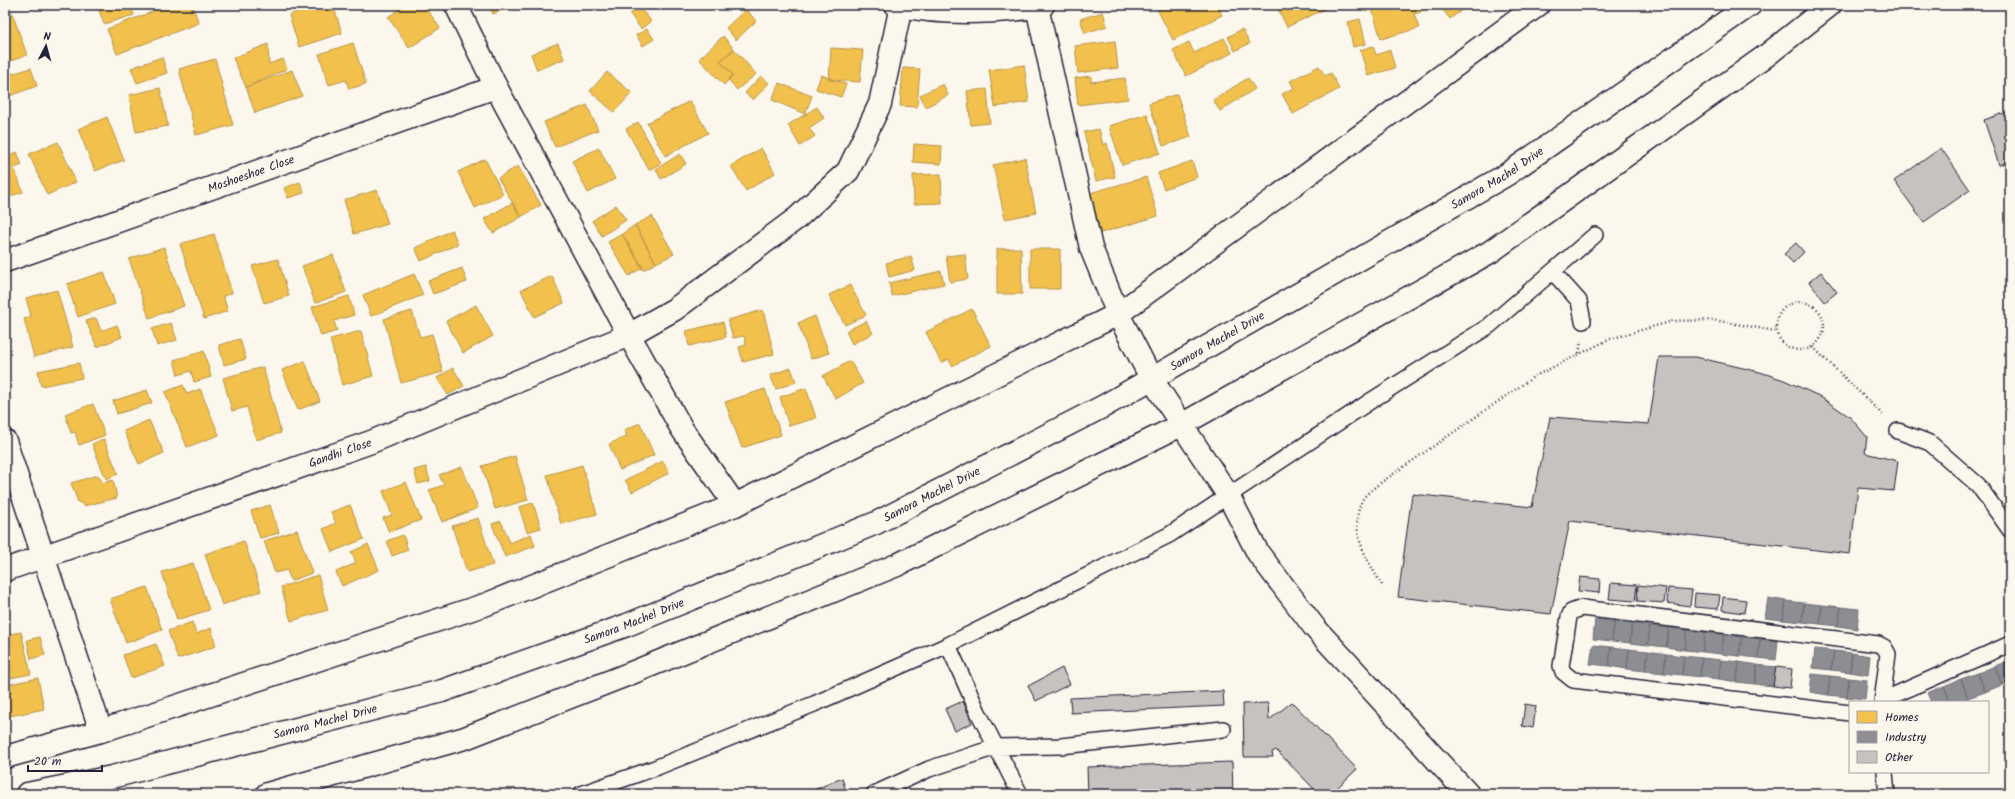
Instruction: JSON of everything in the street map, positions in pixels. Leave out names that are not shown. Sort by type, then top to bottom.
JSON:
[{"type":"street","points":[[456,5],[496,87],[629,335],[682,429],[735,505]]},
{"type":"street","points":[[898,5],[920,10],[990,13],[1040,6],[1091,248],[1118,314],[1151,378],[1228,495],[1258,553],[1315,628],[1468,794]]},
{"type":"street","name":"Gandhi Close","points":[[5,570],[371,442],[629,335],[675,309],[797,218],[848,171],[880,104],[898,5]]},
{"type":"street","points":[[5,757],[101,731],[487,604],[735,505],[1118,314],[1538,5]]},
{"type":"street","name":"Samora Machel Drive","points":[[27,794],[112,777],[442,691],[627,625],[876,523],[1104,406],[1506,176],[1750,5]]},
{"type":"street","points":[[267,794],[465,738],[634,672],[897,565],[1181,425],[1490,252],[1767,55],[1830,5]]},
{"type":"street","name":"Moshoeshoe Close","points":[[5,261],[496,87]]},
{"type":"street","points":[[5,441],[45,557],[101,731]]},
{"type":"lane","points":[[581,794],[656,768],[814,704],[948,645],[1169,535],[1372,400],[1489,326],[1595,235]]},
{"type":"lane","points":[[1553,272],[1579,301],[1583,321]]},
{"type":"lane","points":[[1898,431],[1930,443],[1978,485],[2010,530]]},
{"type":"lane","points":[[1849,713],[1573,680],[1563,672],[1561,666],[1569,617],[1571,612],[1582,608],[1878,644],[1884,647],[1888,654],[1883,701]]},
{"type":"lane","points":[[1883,701],[2010,644]]},
{"type":"lane","points":[[948,645],[1020,794]]},
{"type":"lane","points":[[874,794],[929,769],[996,747],[1061,746],[1223,729]]},
{"type":"lane","points":[[1885,773],[1887,794]]},
{"type":"path","points":[[1795,302],[1804,302],[1814,306],[1820,313],[1824,322],[1824,332],[1820,341],[1813,347],[1804,350],[1790,348],[1779,340],[1775,331],[1775,321],[1779,313],[1786,306],[1795,302]]},
{"type":"path","points":[[1382,585],[1371,566],[1358,536],[1357,517],[1364,499],[1376,486],[1535,376],[1610,339],[1673,321],[1714,320],[1775,331]]},
{"type":"path","points":[[1813,347],[1898,431]]},
{"type":"building: Homes","points":[[97,5],[130,5],[134,15],[104,24]]},
{"type":"building: Homes","points":[[170,5],[192,5],[199,23],[117,54],[107,29]]},
{"type":"building: Homes","points":[[319,5],[333,5],[342,33],[299,47],[289,15]]},
{"type":"building: Homes","points":[[406,5],[424,5],[440,28],[409,48],[388,17]]},
{"type":"building: Homes","points":[[489,5],[513,5],[493,14]]},
{"type":"building: Homes","points":[[1155,5],[1217,5],[1222,15],[1173,40]]},
{"type":"building: Homes","points":[[1276,5],[1333,5],[1287,27]]},
{"type":"building: Homes","points":[[1362,5],[1377,5],[1366,12]]},
{"type":"building: Homes","points":[[1385,5],[1419,5],[1421,12],[1414,14],[1419,28],[1381,39],[1372,9]]},
{"type":"building: Homes","points":[[1439,5],[1468,5],[1450,19]]},
{"type":"building: Homes","points":[[639,7],[651,21],[641,29],[630,14]]},
{"type":"building: Homes","points":[[746,9],[756,21],[736,40],[726,28]]},
{"type":"building: Homes","points":[[11,10],[27,55],[5,63],[5,12]]},
{"type":"building: Homes","points":[[1103,12],[1107,26],[1085,33],[1080,19]]},
{"type":"building: Homes","points":[[1360,19],[1366,44],[1353,47],[1348,22]]},
{"type":"building: Homes","points":[[647,29],[654,39],[643,46],[636,35]]},
{"type":"building: Homes","points":[[1242,29],[1250,43],[1235,51],[1228,37]]},
{"type":"building: Homes","points":[[723,36],[734,49],[720,61],[733,75],[724,85],[699,59]]},
{"type":"building: Homes","points":[[1224,38],[1232,53],[1186,76],[1173,50],[1189,42],[1194,53]]},
{"type":"building: Homes","points":[[1115,41],[1118,68],[1078,73],[1075,46]]},
{"type":"building: Homes","points":[[353,43],[366,84],[349,89],[346,80],[329,85],[319,54]]},
{"type":"building: Homes","points":[[558,43],[564,59],[537,70],[531,54]]},
{"type":"building: Homes","points":[[268,44],[269,64],[283,59],[287,69],[246,87],[233,58]]},
{"type":"building: Homes","points":[[1373,46],[1376,55],[1390,50],[1395,68],[1368,76],[1360,50]]},
{"type":"building: Homes","points":[[831,48],[863,50],[860,82],[829,80]]},
{"type":"building: Homes","points":[[734,49],[756,74],[737,90],[728,79],[733,75],[720,61]]},
{"type":"building: Homes","points":[[162,57],[167,73],[137,83],[131,68]]},
{"type":"building: Homes","points":[[215,59],[233,125],[196,135],[179,69]]},
{"type":"building: Homes","points":[[1024,65],[1029,102],[995,107],[989,70]]},
{"type":"building: Homes","points":[[1319,66],[1325,76],[1331,73],[1339,89],[1293,114],[1282,94],[1294,88],[1290,81]]},
{"type":"building: Homes","points":[[31,68],[37,86],[6,97],[5,76]]},
{"type":"building: Homes","points":[[903,68],[920,69],[917,107],[900,106]]},
{"type":"building: Homes","points":[[292,70],[302,96],[255,113],[246,87]]},
{"type":"building: Homes","points":[[607,72],[632,93],[614,112],[590,91]]},
{"type":"building: Homes","points":[[821,75],[846,84],[841,97],[816,89]]},
{"type":"building: Homes","points":[[761,76],[769,83],[753,100],[745,93]]},
{"type":"building: Homes","points":[[1091,76],[1091,82],[1125,78],[1128,99],[1078,105],[1075,78]]},
{"type":"building: Homes","points":[[1248,78],[1255,89],[1220,111],[1213,100]]},
{"type":"building: Homes","points":[[779,83],[812,96],[805,114],[772,100]]},
{"type":"building: Homes","points":[[943,84],[948,95],[926,107],[920,95]]},
{"type":"building: Homes","points":[[160,88],[168,126],[136,132],[129,95]]},
{"type":"building: Homes","points":[[987,89],[990,123],[971,125],[967,91]]},
{"type":"building: Homes","points":[[1177,94],[1191,137],[1163,146],[1149,103]]},
{"type":"building: Homes","points":[[690,101],[708,133],[665,156],[647,123]]},
{"type":"building: Homes","points":[[587,105],[598,130],[555,147],[544,122]]},
{"type":"building: Homes","points":[[817,107],[824,118],[809,128],[815,136],[800,146],[788,125]]},
{"type":"building: Homes","points":[[1147,114],[1160,153],[1122,165],[1109,126]]},
{"type":"building: Homes","points":[[107,117],[124,160],[95,171],[78,129]]},
{"type":"building: Homes","points":[[638,122],[661,163],[649,170],[626,129]]},
{"type":"building: Homes","points":[[1099,129],[1103,145],[1107,143],[1115,177],[1096,181],[1084,132]]},
{"type":"building: Homes","points":[[58,142],[76,182],[47,195],[29,154]]},
{"type":"building: Homes","points":[[914,144],[942,146],[941,164],[913,162]]},
{"type":"building: Homes","points":[[599,148],[615,179],[588,193],[572,161]]},
{"type":"building: Homes","points":[[761,148],[775,173],[746,191],[731,166]]},
{"type":"building: Homes","points":[[17,152],[22,165],[14,168],[23,192],[5,198],[5,157]]},
{"type":"building: Homes","points":[[680,154],[686,164],[661,179],[656,169]]},
{"type":"building: Homes","points":[[1025,158],[1036,213],[1005,219],[993,165]]},
{"type":"building: Homes","points":[[485,159],[503,194],[475,208],[458,172]]},
{"type":"building: Homes","points":[[1192,161],[1197,177],[1164,189],[1158,173]]},
{"type":"building: Homes","points":[[518,166],[541,205],[521,217],[498,178]]},
{"type":"building: Homes","points":[[941,174],[942,203],[914,204],[913,175]]},
{"type":"building: Homes","points":[[1146,177],[1158,216],[1101,233],[1090,193]]},
{"type":"building: Homes","points":[[300,182],[304,193],[288,198],[284,188]]},
{"type":"building: Homes","points":[[377,190],[388,224],[354,234],[344,200]]},
{"type":"building: Homes","points":[[512,203],[521,217],[493,233],[484,219]]},
{"type":"building: Homes","points":[[616,205],[626,220],[602,236],[592,221]]},
{"type":"building: Homes","points":[[652,216],[674,254],[656,263],[635,225]]},
{"type":"building: Homes","points":[[635,225],[656,263],[643,270],[622,234]]},
{"type":"building: Homes","points":[[452,230],[458,244],[421,261],[415,248]]},
{"type":"building: Homes","points":[[214,234],[232,293],[223,296],[228,311],[204,319],[180,244]]},
{"type":"building: Homes","points":[[622,234],[643,267],[629,276],[608,242]]},
{"type":"building: Homes","points":[[164,247],[184,306],[149,318],[129,259]]},
{"type":"building: Homes","points":[[1021,248],[1022,294],[997,294],[997,249]]},
{"type":"building: Homes","points":[[1030,249],[1060,249],[1060,289],[1030,289]]},
{"type":"building: Homes","points":[[965,254],[968,279],[950,282],[946,256]]},
{"type":"building: Homes","points":[[333,255],[346,292],[315,303],[302,266]]},
{"type":"building: Homes","points":[[911,256],[915,270],[889,277],[886,263]]},
{"type":"building: Homes","points":[[278,259],[289,296],[264,303],[252,266]]},
{"type":"building: Homes","points":[[462,268],[467,282],[433,294],[428,281]]},
{"type":"building: Homes","points":[[941,271],[944,284],[892,296],[889,283]]},
{"type":"building: Homes","points":[[104,272],[115,304],[78,317],[67,284]]},
{"type":"building: Homes","points":[[414,274],[423,295],[371,316],[363,295]]},
{"type":"building: Homes","points":[[552,276],[564,303],[534,317],[521,290]]},
{"type":"building: Homes","points":[[850,285],[866,315],[845,325],[829,295]]},
{"type":"building: Homes","points":[[57,290],[73,347],[34,357],[24,319],[31,316],[26,298]]},
{"type":"building: Homes","points":[[349,296],[354,315],[334,321],[337,331],[321,336],[312,307]]},
{"type":"building: Homes","points":[[476,305],[493,336],[463,353],[446,321]]},
{"type":"building: Homes","points":[[972,309],[991,346],[952,366],[949,359],[941,363],[926,332]]},
{"type":"building: Homes","points":[[763,310],[774,354],[743,362],[739,347],[746,345],[744,336],[733,338],[728,320]]},
{"type":"building: Homes","points":[[412,311],[420,337],[432,334],[443,372],[401,383],[384,319]]},
{"type":"building: Homes","points":[[815,316],[829,353],[811,359],[798,323]]},
{"type":"building: Homes","points":[[96,318],[101,331],[117,325],[122,337],[97,347],[86,321]]},
{"type":"building: Homes","points":[[866,321],[873,333],[852,344],[846,331]]},
{"type":"building: Homes","points":[[723,322],[726,337],[689,346],[686,331]]},
{"type":"building: Homes","points":[[171,323],[177,340],[157,346],[152,329]]},
{"type":"building: Homes","points":[[361,331],[373,376],[342,385],[330,339]]},
{"type":"building: Homes","points":[[240,339],[246,359],[224,365],[219,345]]},
{"type":"building: Homes","points":[[204,351],[211,377],[194,382],[191,371],[178,375],[174,360]]},
{"type":"building: Homes","points":[[305,361],[320,401],[298,410],[282,370]]},
{"type":"building: Homes","points":[[850,361],[863,383],[836,399],[823,376]]},
{"type":"building: Homes","points":[[79,363],[82,378],[41,386],[38,371]]},
{"type":"building: Homes","points":[[263,367],[281,433],[256,440],[247,407],[232,411],[223,378]]},
{"type":"building: Homes","points":[[453,368],[464,386],[448,395],[437,378]]},
{"type":"building: Homes","points":[[791,368],[796,382],[776,389],[770,375]]},
{"type":"building: Homes","points":[[183,385],[187,394],[200,389],[219,435],[187,447],[165,392]]},
{"type":"building: Homes","points":[[806,388],[816,418],[789,426],[780,397]]},
{"type":"building: Homes","points":[[765,389],[781,435],[742,448],[725,402]]},
{"type":"building: Homes","points":[[147,390],[152,403],[117,414],[113,401]]},
{"type":"building: Homes","points":[[93,404],[105,435],[79,445],[75,432],[71,433],[65,414]]},
{"type":"building: Homes","points":[[149,420],[164,453],[139,464],[124,431]]},
{"type":"building: Homes","points":[[640,423],[654,455],[620,470],[609,444],[627,436],[624,430]]},
{"type":"building: Homes","points":[[104,439],[118,474],[106,479],[92,444]]},
{"type":"building: Homes","points":[[515,456],[528,500],[495,509],[482,466]]},
{"type":"building: Homes","points":[[663,461],[669,473],[632,492],[625,480]]},
{"type":"building: Homes","points":[[582,465],[597,514],[561,524],[547,475]]},
{"type":"building: Homes","points":[[426,467],[430,481],[418,484],[414,470]]},
{"type":"building: Homes","points":[[462,467],[478,508],[442,522],[429,490],[444,485],[439,475]]},
{"type":"building: Homes","points":[[98,475],[103,483],[113,480],[117,498],[84,506],[78,502],[71,483]]},
{"type":"building: Homes","points":[[406,482],[421,520],[389,532],[383,518],[392,515],[383,491]]},
{"type":"building: Homes","points":[[533,503],[541,528],[527,532],[519,507]]},
{"type":"building: Homes","points":[[270,505],[279,533],[260,538],[251,511]]},
{"type":"building: Homes","points":[[350,505],[364,539],[332,552],[323,529],[336,523],[331,512]]},
{"type":"building: Homes","points":[[478,518],[493,565],[467,572],[452,526]]},
{"type":"building: Homes","points":[[501,521],[510,543],[531,534],[535,546],[505,557],[492,524]]},
{"type":"building: Homes","points":[[297,530],[312,573],[291,581],[287,570],[275,573],[264,541]]},
{"type":"building: Homes","points":[[403,535],[408,550],[392,556],[387,541]]},
{"type":"building: Homes","points":[[244,541],[261,591],[222,605],[205,554]]},
{"type":"building: Homes","points":[[368,544],[379,570],[342,586],[336,572],[356,563],[351,552]]},
{"type":"building: Homes","points":[[193,563],[209,610],[177,620],[162,572]]},
{"type":"building: Homes","points":[[318,575],[328,610],[291,621],[281,587]]},
{"type":"building: Homes","points":[[147,587],[162,630],[126,643],[110,599]]},
{"type":"building: Homes","points":[[192,622],[196,634],[211,628],[216,646],[178,659],[168,631]]},
{"type":"building: Homes","points":[[21,632],[31,674],[5,679],[5,635]]},
{"type":"building: Homes","points":[[40,637],[45,655],[31,659],[27,640]]},
{"type":"building: Homes","points":[[156,644],[165,666],[131,678],[123,655]]},
{"type":"building: Homes","points":[[38,678],[44,709],[5,717],[5,685]]},
{"type":"building: Industry","points":[[1768,598],[1786,601],[1783,620],[1765,618]]},
{"type":"building: Industry","points":[[1786,601],[1804,603],[1802,622],[1783,620]]},
{"type":"building: Industry","points":[[1804,603],[1822,605],[1820,624],[1802,622]]},
{"type":"building: Industry","points":[[1822,605],[1841,607],[1838,626],[1820,624]]},
{"type":"building: Industry","points":[[1841,607],[1859,609],[1857,629],[1838,626]]},
{"type":"building: Industry","points":[[1595,619],[1614,622],[1612,641],[1593,639]]},
{"type":"building: Industry","points":[[1614,622],[1632,624],[1630,643],[1612,641]]},
{"type":"building: Industry","points":[[1632,624],[1650,626],[1648,645],[1630,643]]},
{"type":"building: Industry","points":[[1650,626],[1669,628],[1666,647],[1648,645]]},
{"type":"building: Industry","points":[[1669,628],[1687,630],[1685,650],[1666,647]]},
{"type":"building: Industry","points":[[1687,630],[1705,632],[1703,652],[1685,650]]},
{"type":"building: Industry","points":[[1705,632],[1724,635],[1721,654],[1703,652]]},
{"type":"building: Industry","points":[[1724,635],[1742,637],[1739,656],[1721,654]]},
{"type":"building: Industry","points":[[1742,637],[1760,639],[1758,658],[1739,656]]},
{"type":"building: Industry","points":[[1760,639],[1778,641],[1776,660],[1758,658]]},
{"type":"building: Industry","points":[[1593,645],[1611,647],[1609,666],[1590,664]]},
{"type":"building: Industry","points":[[1611,647],[1629,649],[1627,669],[1609,666]]},
{"type":"building: Industry","points":[[1629,649],[1648,651],[1645,671],[1627,669]]},
{"type":"building: Industry","points":[[1815,649],[1834,651],[1831,670],[1813,668]]},
{"type":"building: Industry","points":[[1648,651],[1666,654],[1664,673],[1645,671]]},
{"type":"building: Industry","points":[[1834,651],[1852,653],[1850,672],[1831,670]]},
{"type":"building: Industry","points":[[1852,653],[1870,656],[1868,675],[1850,672]]},
{"type":"building: Industry","points":[[1666,654],[1684,656],[1682,675],[1664,673]]},
{"type":"building: Industry","points":[[1684,656],[1702,658],[1700,677],[1682,675]]},
{"type":"building: Industry","points":[[1702,658],[1721,660],[1719,679],[1700,677]]},
{"type":"building: Industry","points":[[1721,660],[1739,662],[1737,682],[1719,679]]},
{"type":"building: Industry","points":[[2010,660],[2010,682],[2002,685],[1995,666]]},
{"type":"building: Industry","points":[[1739,662],[1757,665],[1755,684],[1737,682]]},
{"type":"building: Industry","points":[[1757,665],[1776,667],[1773,686],[1755,684]]},
{"type":"building: Industry","points":[[1995,666],[2002,685],[1985,692],[1978,673]]},
{"type":"building: Industry","points":[[1978,673],[1985,692],[1968,698],[1961,679]]},
{"type":"building: Industry","points":[[1812,674],[1830,676],[1828,695],[1810,692]]},
{"type":"building: Industry","points":[[1830,676],[1849,678],[1847,697],[1828,695]]},
{"type":"building: Industry","points":[[1849,678],[1867,680],[1865,699],[1847,697]]},
{"type":"building: Industry","points":[[1961,679],[1968,698],[1961,701],[1950,701],[1944,686]]},
{"type":"building: Industry","points":[[1944,686],[1950,701],[1931,701],[1927,693]]},
{"type":"building: Other","points":[[2007,112],[2010,120],[2010,161],[1999,165],[1984,120]]},
{"type":"building: Other","points":[[1941,148],[1970,190],[1924,222],[1894,181]]},
{"type":"building: Other","points":[[1796,243],[1804,252],[1793,263],[1784,254]]},
{"type":"building: Other","points":[[1821,272],[1837,292],[1825,302],[1809,282]]},
{"type":"building: Other","points":[[1659,357],[1696,357],[1760,372],[1784,380],[1819,396],[1850,417],[1867,437],[1865,453],[1898,461],[1894,491],[1858,488],[1850,554],[1570,521],[1551,614],[1398,597],[1412,494],[1532,507],[1550,417],[1649,424]]},
{"type":"building: Other","points":[[1580,577],[1600,579],[1599,593],[1578,591]]},
{"type":"building: Other","points":[[1611,583],[1637,585],[1635,601],[1609,599]]},
{"type":"building: Other","points":[[1638,585],[1666,588],[1664,603],[1637,601]]},
{"type":"building: Other","points":[[1668,588],[1692,590],[1690,606],[1667,603]]},
{"type":"building: Other","points":[[1695,593],[1720,595],[1718,609],[1694,607]]},
{"type":"building: Other","points":[[1723,597],[1746,600],[1744,613],[1722,610]]},
{"type":"building: Other","points":[[1776,667],[1792,669],[1790,688],[1773,686]]},
{"type":"building: Other","points":[[1062,668],[1070,684],[1036,701],[1028,686]]},
{"type":"building: Other","points":[[1223,691],[1224,706],[1071,713],[1070,698]]},
{"type":"building: Other","points":[[963,701],[972,723],[955,731],[945,709]]},
{"type":"building: Other","points":[[1292,702],[1357,769],[1331,794],[1319,794],[1276,750],[1272,752],[1273,757],[1244,757],[1243,704],[1268,703],[1269,720]]},
{"type":"building: Other","points":[[1525,704],[1536,706],[1533,728],[1522,726]]},
{"type":"building: Other","points":[[1232,762],[1233,794],[1088,794],[1087,767]]},
{"type":"building: Other","points":[[842,778],[845,788],[832,794],[804,794]]}]
